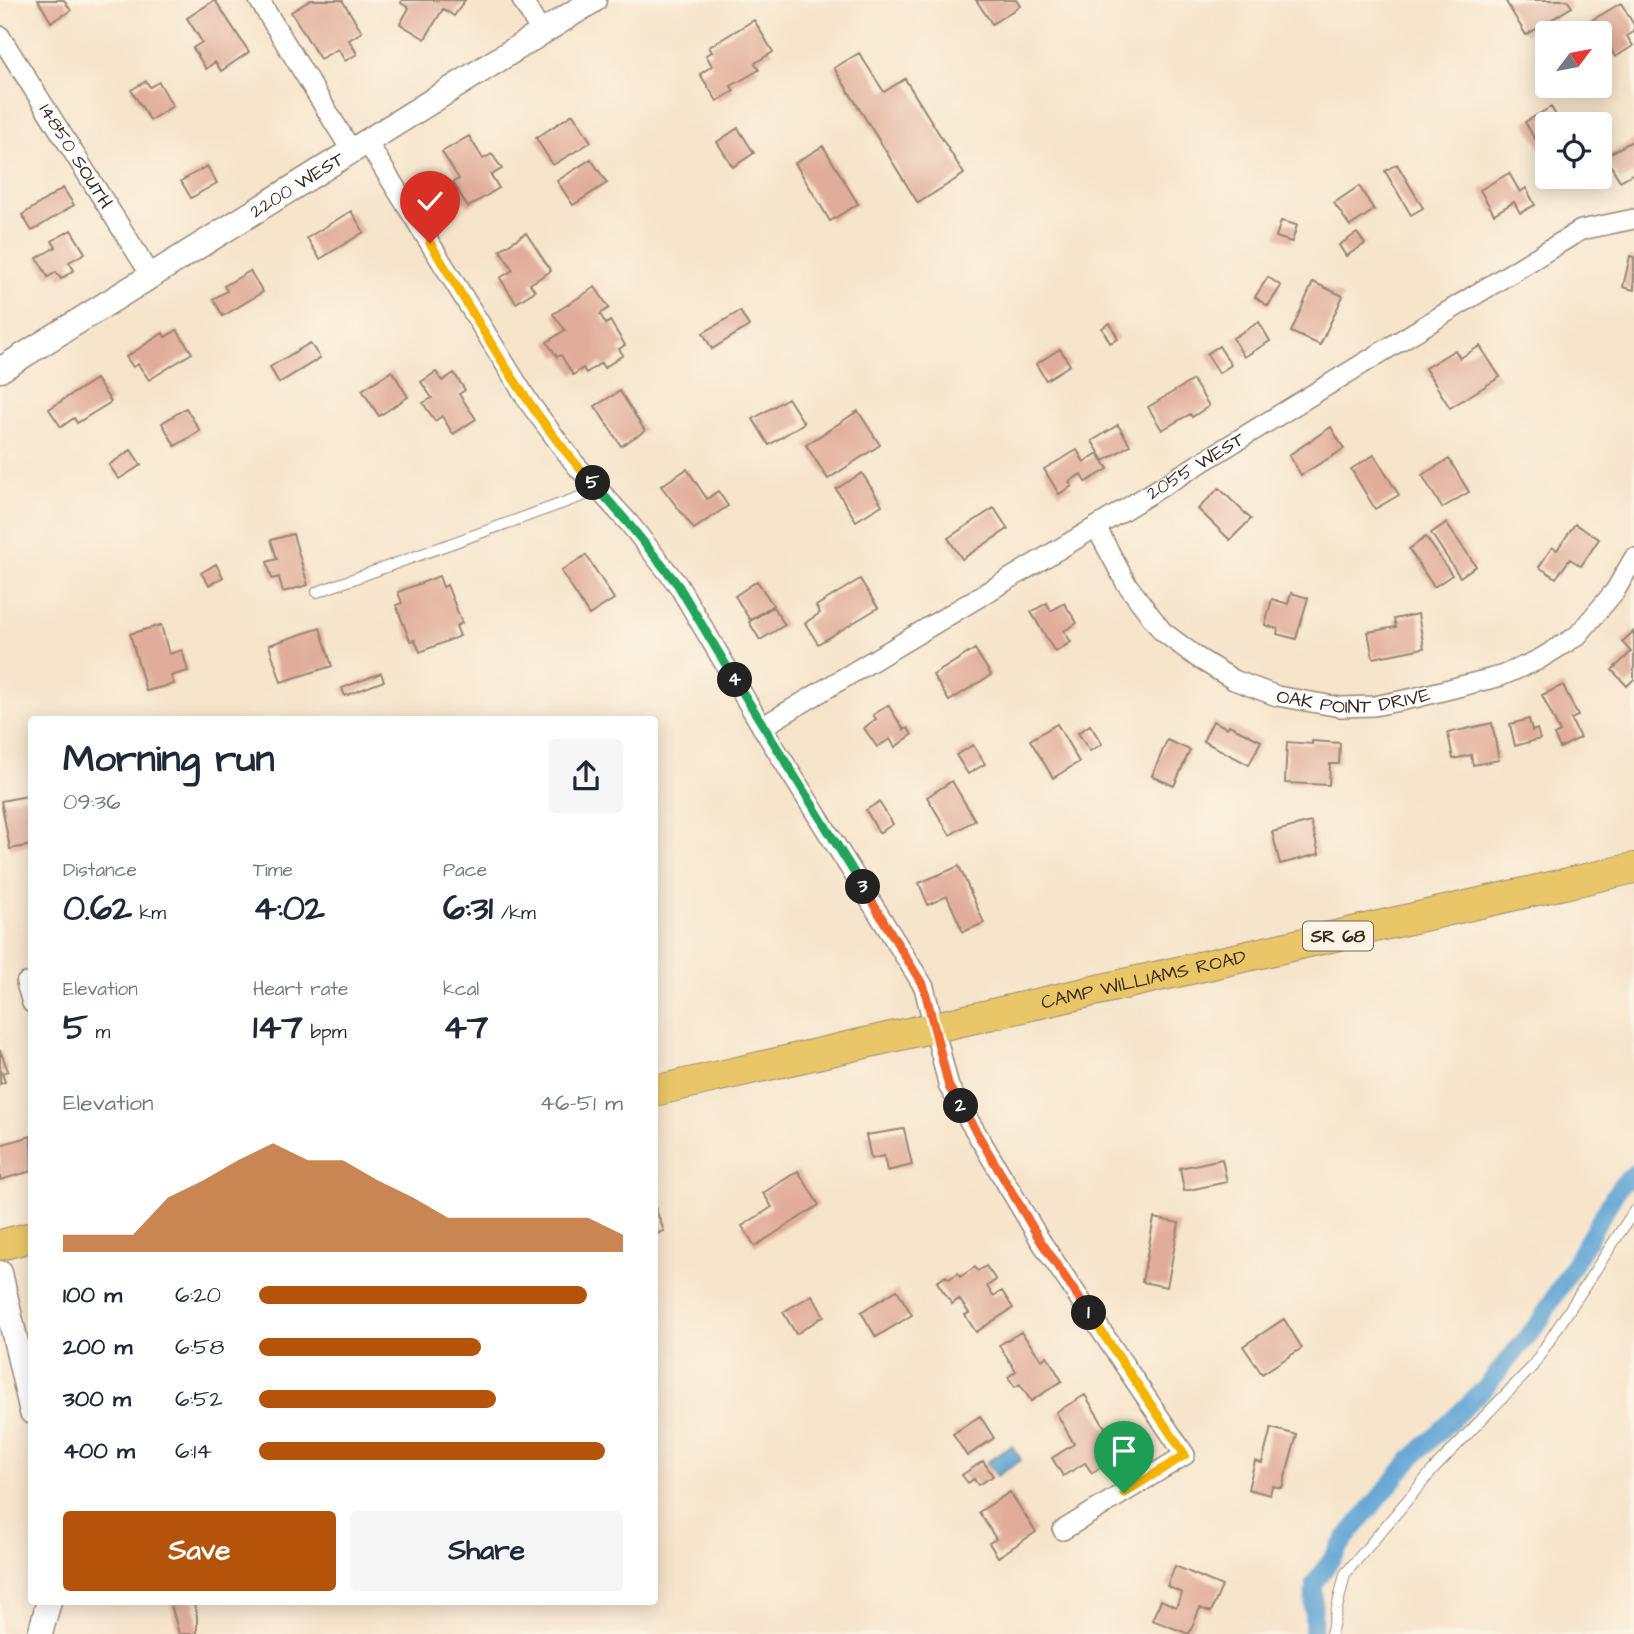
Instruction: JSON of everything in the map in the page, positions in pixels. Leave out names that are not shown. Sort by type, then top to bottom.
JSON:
[{"type":"main road","name":"CAMP WILLIAMS ROAD","points":[[658,1090],[1634,868]]},
{"type":"main road","points":[[0,1245],[28,1238]]},
{"type":"street","points":[[259,0],[530,404],[575,464],[600,490],[678,585],[762,727],[924,987],[949,1087],[1040,1240],[1185,1455],[1063,1530]]},
{"type":"street","points":[[522,0],[541,32]]},
{"type":"street","name":"2200 WEST","points":[[0,370],[594,0]]},
{"type":"street","name":"14850 SOUTH","points":[[0,36],[152,277]]},
{"type":"street","name":"2055 WEST","points":[[762,727],[1096,527],[1581,230],[1634,219]]},
{"type":"street","name":"OAK POINT DRIVE","points":[[1096,527],[1126,583],[1162,631],[1198,659],[1234,680],[1277,696],[1340,707],[1374,706],[1414,698],[1501,676],[1538,660],[1577,636],[1615,591],[1634,558]]},
{"type":"street","points":[[26,983],[28,990]]},
{"type":"street","points":[[0,1273],[28,1395]]},
{"type":"street","points":[[40,1634],[48,1605]]},
{"type":"lane","points":[[317,592],[600,490]]},
{"type":"lane","points":[[1331,1634],[1345,1574],[1432,1471],[1532,1367],[1634,1210]]},
{"type":"water","points":[[1012,1446],[1021,1460],[997,1476],[987,1462]]},
{"type":"building","points":[[38,0],[64,0],[71,11],[51,22]]},
{"type":"building","points":[[215,0],[249,52],[221,71],[215,62],[206,69],[193,48],[202,42],[187,18]]},
{"type":"building","points":[[311,0],[342,0],[362,32],[349,40],[357,54],[345,61],[338,49],[320,59],[291,12]]},
{"type":"building","points":[[402,0],[465,0],[454,16],[443,9],[425,39],[400,24],[409,8],[401,3]]},
{"type":"building","points":[[976,0],[1016,0],[1020,6],[992,24]]},
{"type":"building","points":[[1505,0],[1567,0],[1572,7],[1549,21],[1535,21],[1535,30],[1526,35]]},
{"type":"building","points":[[1621,3],[1634,25],[1634,32],[1627,36],[1633,46],[1615,57],[1612,51],[1612,21],[1591,21]]},
{"type":"building","points":[[754,20],[773,52],[755,63],[759,70],[731,86],[734,91],[717,101],[700,74],[712,66],[706,55],[712,52],[709,47]]},
{"type":"building","points":[[859,53],[884,92],[905,79],[964,174],[918,203],[834,68]]},
{"type":"building","points":[[146,81],[150,87],[159,82],[173,106],[150,120],[131,90]]},
{"type":"building","points":[[573,114],[591,142],[553,165],[536,138]]},
{"type":"building","points":[[1535,116],[1535,139],[1525,122]]},
{"type":"building","points":[[738,128],[754,153],[733,167],[717,142]]},
{"type":"building","points":[[469,136],[483,159],[492,154],[502,169],[491,175],[499,188],[468,207],[453,182],[459,179],[442,152]]},
{"type":"building","points":[[1634,140],[1634,173],[1620,181],[1612,168],[1612,152]]},
{"type":"building","points":[[823,146],[858,204],[830,221],[795,163]]},
{"type":"building","points":[[591,159],[607,183],[573,205],[557,181]]},
{"type":"building","points":[[1397,164],[1423,208],[1411,215],[1385,171]]},
{"type":"building","points":[[207,166],[217,183],[191,198],[181,181]]},
{"type":"building","points":[[1509,173],[1520,192],[1526,188],[1535,205],[1520,213],[1514,202],[1494,214],[1480,190]]},
{"type":"building","points":[[1359,186],[1374,210],[1350,226],[1334,203]]},
{"type":"building","points":[[63,188],[74,205],[32,231],[22,215]]},
{"type":"building","points":[[351,211],[364,232],[320,259],[307,238]]},
{"type":"building","points":[[1281,221],[1297,225],[1292,242],[1276,237]]},
{"type":"building","points":[[71,230],[85,253],[69,262],[74,270],[61,279],[56,272],[48,277],[37,258],[56,247],[52,241]]},
{"type":"building","points":[[526,233],[551,271],[530,284],[535,291],[516,303],[500,278],[513,270],[500,250]]},
{"type":"building","points":[[1357,233],[1365,244],[1346,256],[1339,245]]},
{"type":"building","points":[[1630,256],[1634,257],[1634,290],[1623,287]]},
{"type":"building","points":[[250,271],[263,292],[223,316],[213,299],[227,291],[224,286]]},
{"type":"building","points":[[1268,277],[1281,286],[1268,306],[1255,297]]},
{"type":"building","points":[[1313,282],[1343,296],[1320,345],[1291,332]]},
{"type":"building","points":[[595,287],[609,308],[600,314],[606,324],[610,321],[625,345],[619,349],[623,355],[604,368],[601,363],[586,373],[583,368],[573,375],[561,355],[557,357],[547,342],[565,330],[553,314]]},
{"type":"building","points":[[740,311],[749,326],[712,349],[703,333]]},
{"type":"building","points":[[1259,322],[1270,341],[1244,357],[1233,338]]},
{"type":"building","points":[[1110,323],[1118,339],[1110,343],[1102,328]]},
{"type":"building","points":[[177,330],[192,353],[149,380],[138,364],[133,367],[126,357],[163,333],[165,337]]},
{"type":"building","points":[[310,343],[320,358],[279,383],[270,367]]},
{"type":"building","points":[[1219,346],[1231,365],[1219,373],[1207,354]]},
{"type":"building","points":[[1480,346],[1500,377],[1450,408],[1425,368],[1455,350],[1460,358]]},
{"type":"building","points":[[1060,349],[1070,365],[1046,380],[1036,364]]},
{"type":"building","points":[[392,371],[408,397],[379,416],[362,390]]},
{"type":"building","points":[[436,372],[442,381],[454,373],[465,390],[459,394],[476,419],[453,434],[442,416],[435,421],[423,403],[432,398],[421,382]]},
{"type":"building","points":[[96,379],[111,402],[77,423],[74,418],[61,427],[49,409]]},
{"type":"building","points":[[1193,380],[1209,406],[1162,430],[1148,407]]},
{"type":"building","points":[[620,391],[645,431],[621,446],[595,406]]},
{"type":"building","points":[[788,398],[804,423],[769,445],[753,419]]},
{"type":"building","points":[[186,408],[200,431],[175,446],[162,423]]},
{"type":"building","points":[[858,411],[880,445],[828,479],[806,445]]},
{"type":"building","points":[[1118,425],[1130,445],[1104,461],[1092,441]]},
{"type":"building","points":[[1331,427],[1344,449],[1301,475],[1289,455]]},
{"type":"building","points":[[131,450],[141,465],[119,479],[109,465]]},
{"type":"building","points":[[1077,450],[1084,462],[1098,453],[1108,469],[1086,482],[1081,474],[1069,482],[1072,486],[1059,494],[1044,469]]},
{"type":"building","points":[[1374,455],[1399,495],[1375,509],[1351,469]]},
{"type":"building","points":[[1449,459],[1469,492],[1442,508],[1422,475]]},
{"type":"building","points":[[687,469],[707,499],[718,491],[728,506],[694,529],[661,486]]},
{"type":"building","points":[[862,473],[882,505],[856,521],[836,489]]},
{"type":"building","points":[[1219,488],[1251,519],[1230,540],[1198,509]]},
{"type":"building","points":[[994,508],[1008,529],[962,559],[948,538]]},
{"type":"building","points":[[1446,523],[1476,566],[1460,577],[1431,533]]},
{"type":"building","points":[[1575,524],[1599,539],[1581,566],[1570,559],[1556,578],[1539,567],[1552,547],[1557,550]]},
{"type":"building","points":[[293,534],[308,585],[283,592],[279,577],[272,579],[267,562],[277,559],[271,540]]},
{"type":"building","points":[[1426,537],[1452,575],[1434,587],[1409,549]]},
{"type":"building","points":[[586,555],[614,599],[589,615],[561,571]]},
{"type":"building","points":[[216,564],[223,577],[209,585],[201,573]]},
{"type":"building","points":[[439,576],[443,587],[447,585],[462,623],[456,626],[460,636],[420,652],[415,640],[410,641],[396,605],[402,603],[398,592]]},
{"type":"building","points":[[860,579],[878,608],[818,644],[805,623],[820,613],[816,606]]},
{"type":"building","points":[[757,581],[773,605],[750,620],[735,596]]},
{"type":"building","points":[[1291,593],[1308,598],[1296,639],[1277,634],[1278,629],[1265,625],[1272,599],[1288,604]]},
{"type":"building","points":[[1047,603],[1051,611],[1064,603],[1077,623],[1064,631],[1071,642],[1055,652],[1031,612]]},
{"type":"building","points":[[773,607],[785,625],[760,640],[749,622]]},
{"type":"building","points":[[1418,614],[1424,648],[1373,658],[1368,632],[1396,627],[1394,619]]},
{"type":"building","points":[[161,625],[169,654],[182,650],[188,671],[171,676],[174,684],[146,691],[130,634]]},
{"type":"building","points":[[320,628],[332,666],[281,682],[269,645]]},
{"type":"building","points":[[1634,631],[1634,679],[1627,686],[1612,670],[1631,652],[1622,642]]},
{"type":"building","points":[[975,649],[991,675],[949,701],[933,675]]},
{"type":"building","points":[[381,673],[384,681],[345,696],[342,688]]},
{"type":"building","points":[[1563,685],[1578,716],[1571,719],[1580,738],[1560,748],[1554,735],[1560,732],[1542,695]]},
{"type":"building","points":[[888,705],[904,730],[908,728],[912,735],[895,747],[890,739],[877,747],[864,728],[876,719],[873,715]]},
{"type":"building","points":[[1529,719],[1532,731],[1537,729],[1540,739],[1515,746],[1510,724]]},
{"type":"building","points":[[1213,721],[1227,728],[1229,725],[1261,741],[1249,765],[1203,741]]},
{"type":"building","points":[[1492,723],[1499,760],[1473,765],[1471,755],[1453,759],[1448,733]]},
{"type":"building","points":[[1057,724],[1079,762],[1053,778],[1030,740]]},
{"type":"building","points":[[1090,725],[1102,744],[1090,751],[1078,733]]},
{"type":"building","points":[[1167,740],[1190,750],[1174,786],[1152,776]]},
{"type":"building","points":[[1312,741],[1340,743],[1339,764],[1330,764],[1329,785],[1285,783],[1287,742],[1312,744]]},
{"type":"building","points":[[973,745],[985,764],[968,774],[956,755]]},
{"type":"building","points":[[952,781],[975,820],[950,835],[927,797]]},
{"type":"building","points":[[28,796],[28,846],[10,849],[1,801]]},
{"type":"building","points":[[879,802],[893,824],[879,833],[866,810]]},
{"type":"building","points":[[1311,822],[1319,854],[1280,864],[1272,832]]},
{"type":"building","points":[[959,866],[984,923],[963,932],[947,896],[928,905],[919,883]]},
{"type":"building","points":[[0,1050],[8,1071],[2,1073],[5,1082],[0,1084]]},
{"type":"building","points":[[904,1129],[912,1165],[887,1171],[884,1156],[871,1159],[866,1135]]},
{"type":"building","points":[[28,1137],[28,1172],[0,1180],[0,1145]]},
{"type":"building","points":[[1222,1159],[1227,1182],[1184,1191],[1180,1168]]},
{"type":"building","points":[[798,1171],[819,1205],[755,1246],[742,1226],[772,1207],[763,1193]]},
{"type":"building","points":[[658,1215],[664,1231],[658,1233]]},
{"type":"building","points":[[1154,1218],[1179,1223],[1167,1287],[1142,1282]]},
{"type":"building","points":[[986,1266],[996,1280],[987,1286],[993,1296],[1002,1291],[1013,1308],[976,1332],[965,1315],[969,1313],[959,1299],[952,1304],[937,1282],[946,1276],[949,1279],[958,1273],[960,1277],[975,1267],[978,1271]]},
{"type":"building","points":[[897,1290],[912,1315],[876,1337],[861,1312]]},
{"type":"building","points":[[812,1295],[824,1316],[796,1334],[783,1312]]},
{"type":"building","points":[[1284,1319],[1302,1348],[1262,1374],[1243,1346]]},
{"type":"building","points":[[1021,1332],[1042,1360],[1047,1356],[1062,1381],[1031,1401],[1020,1384],[1015,1387],[1008,1377],[1016,1371],[999,1345]]},
{"type":"building","points":[[1085,1395],[1112,1439],[1102,1445],[1111,1460],[1092,1473],[1085,1463],[1063,1476],[1052,1458],[1074,1444],[1056,1412]]},
{"type":"building","points":[[980,1416],[994,1438],[967,1456],[953,1434]]},
{"type":"building","points":[[1271,1428],[1297,1435],[1282,1488],[1272,1486],[1270,1495],[1248,1489],[1255,1461],[1262,1463]]},
{"type":"building","points":[[983,1461],[993,1476],[978,1485],[974,1479],[968,1483],[962,1475]]},
{"type":"building","points":[[1010,1492],[1036,1532],[998,1557],[989,1543],[996,1539],[979,1512]]},
{"type":"building","points":[[1175,1566],[1222,1586],[1211,1612],[1200,1608],[1189,1634],[1152,1620],[1161,1600],[1176,1607],[1182,1593],[1167,1586]]},
{"type":"building","points":[[171,1605],[194,1605],[197,1634],[179,1634]]},
{"type":"waterway","points":[[1313,1634],[1314,1584],[1350,1533],[1412,1458],[1486,1387],[1540,1321],[1619,1187],[1634,1173]]},
{"type":"route","points":[[430,243],[530,404],[575,464],[628,523],[678,585],[762,727],[924,987],[949,1087],[1040,1240],[1185,1455],[1124,1493]]}]
